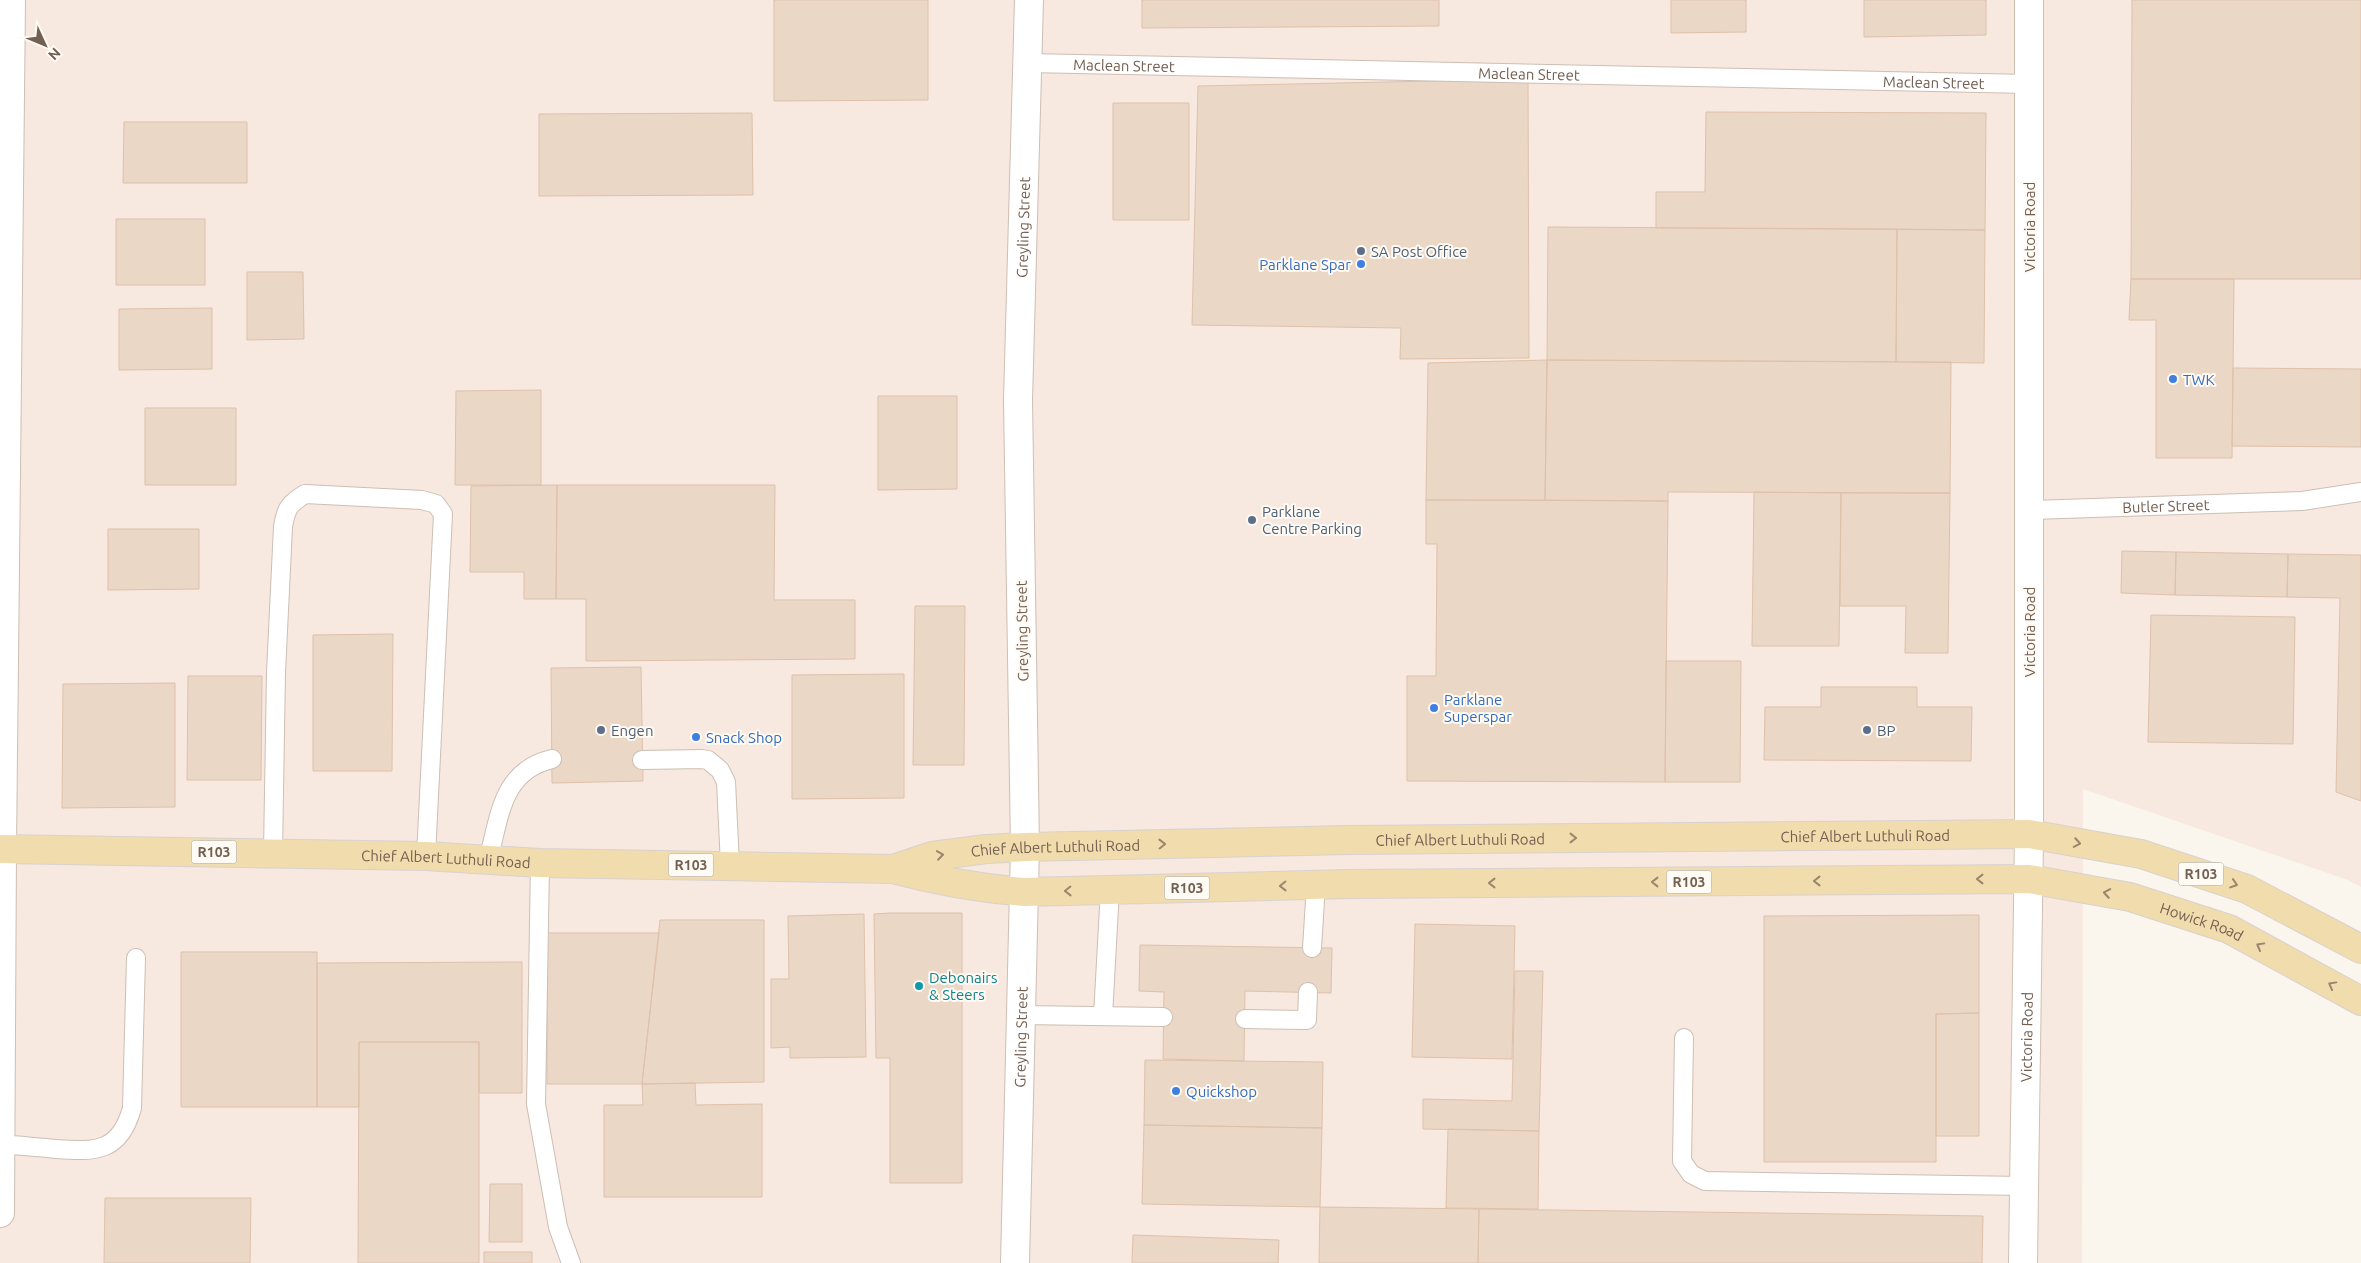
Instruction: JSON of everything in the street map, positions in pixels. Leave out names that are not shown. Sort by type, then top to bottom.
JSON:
[{"type":"main road","name":"Chief Albert Luthuli Road","points":[[893,869],[932,856],[986,849],[1025,847],[1349,840],[2029,834]]},
{"type":"main road","name":"R103","points":[[2029,834],[2142,854],[2247,889],[2361,949]]},
{"type":"main road","name":"Chief Albert Luthuli Road","points":[[1,849],[426,856],[540,863],[893,869],[932,880],[976,888],[1024,892],[1316,885],[2029,879]]},
{"type":"main road","name":"Howick Road","points":[[2029,879],[2130,897],[2229,929],[2361,1001]]},
{"type":"street","points":[[0,1213],[2,1144],[1,849],[11,0]]},
{"type":"street","name":"Greyling Street","points":[[1015,1263],[1025,847],[1018,400],[1029,0]]},
{"type":"street","name":"Victoria Road","points":[[2023,1263],[2029,879],[2029,0]]},
{"type":"lane","name":"Maclean Street","points":[[1028,62],[1389,72],[2029,84]]},
{"type":"lane","name":"Butler Street","points":[[2030,510],[2302,501],[2361,492]]},
{"type":"lane","points":[[273,853],[276,672],[283,527],[285,511],[292,502],[304,494],[422,500],[436,504],[443,514],[426,856]]},
{"type":"lane","points":[[488,860],[509,788],[531,766],[552,759]]},
{"type":"lane","points":[[642,760],[702,759],[708,760],[720,770],[726,782],[730,865]]},
{"type":"lane","points":[[540,863],[536,1104],[558,1227],[571,1263]]},
{"type":"lane","points":[[1312,948],[1316,885]]},
{"type":"lane","points":[[1103,1016],[1110,890]]},
{"type":"lane","points":[[2,1144],[91,1151],[107,1145],[120,1135],[128,1124],[132,1108],[136,958]]},
{"type":"lane","points":[[1245,1019],[1307,1020],[1308,992]]},
{"type":"lane","points":[[1021,1015],[1163,1017]]},
{"type":"lane","points":[[1684,1038],[1682,1162],[1691,1174],[1705,1181],[2024,1186]]},
{"type":"shaded area","points":[[0,0],[2361,0],[2361,887],[2348,880],[2083,789],[2082,1263],[0,1263]]},
{"type":"building","points":[[774,0],[928,0],[928,100],[774,101]]},
{"type":"building","points":[[1142,0],[1439,0],[1439,26],[1142,28]]},
{"type":"building","points":[[1671,0],[1746,0],[1746,32],[1671,33]]},
{"type":"building","points":[[1864,0],[1986,0],[1986,35],[1864,37]]},
{"type":"building","points":[[2132,0],[2361,0],[2361,279],[2131,279]]},
{"type":"building","name":"Parklane Spar","points":[[1528,79],[1529,358],[1400,359],[1401,328],[1192,325],[1198,86]]},
{"type":"building","points":[[1113,103],[1189,103],[1189,220],[1113,220]]},
{"type":"building","points":[[1706,112],[1986,113],[1985,230],[1656,228],[1656,192],[1705,192]]},
{"type":"building","points":[[752,113],[753,195],[539,196],[539,114]]},
{"type":"building","points":[[124,122],[247,122],[247,183],[123,183]]},
{"type":"building","points":[[116,219],[205,219],[205,285],[116,285]]},
{"type":"building","points":[[1548,227],[1897,229],[1896,362],[1547,360]]},
{"type":"building","points":[[1897,229],[1985,230],[1984,363],[1896,362]]},
{"type":"building","points":[[247,272],[303,272],[304,339],[247,340]]},
{"type":"building","points":[[2131,279],[2234,279],[2232,458],[2156,458],[2156,320],[2129,320]]},
{"type":"building","points":[[212,308],[212,369],[119,370],[119,309]]},
{"type":"building","points":[[1547,360],[1545,500],[1426,500],[1428,363]]},
{"type":"building","points":[[1547,360],[1951,362],[1950,493],[1668,492],[1668,501],[1545,500]]},
{"type":"building","points":[[2233,368],[2361,369],[2361,447],[2232,446]]},
{"type":"building","points":[[541,390],[541,485],[455,485],[456,391]]},
{"type":"building","points":[[878,396],[957,396],[957,489],[878,490]]},
{"type":"building","points":[[145,408],[236,408],[236,485],[145,485]]},
{"type":"building","points":[[557,485],[775,485],[774,600],[855,600],[855,659],[586,661],[586,599],[556,599]]},
{"type":"building","points":[[557,485],[556,599],[524,599],[524,572],[470,572],[471,486]]},
{"type":"building","points":[[1754,492],[1841,493],[1839,646],[1752,646]]},
{"type":"building","points":[[1841,493],[1950,493],[1948,653],[1905,653],[1906,606],[1840,606]]},
{"type":"building","points":[[1426,500],[1668,501],[1665,782],[1407,781],[1407,676],[1436,676],[1437,544],[1426,544]]},
{"type":"building","points":[[108,529],[199,529],[199,589],[108,590]]},
{"type":"building","points":[[2122,551],[2176,552],[2175,595],[2121,593]]},
{"type":"building","points":[[2176,552],[2288,554],[2287,597],[2175,595]]},
{"type":"building","points":[[2288,554],[2361,555],[2361,801],[2336,792],[2340,598],[2287,597]]},
{"type":"building","points":[[915,606],[965,606],[964,765],[913,765]]},
{"type":"building","points":[[2151,615],[2295,617],[2293,744],[2148,742]]},
{"type":"building","points":[[393,634],[392,771],[313,771],[313,635]]},
{"type":"building","points":[[1666,661],[1741,661],[1740,782],[1665,782]]},
{"type":"building","points":[[641,667],[643,781],[552,783],[551,668]]},
{"type":"building","points":[[904,674],[904,798],[792,799],[792,675]]},
{"type":"building","points":[[188,676],[262,676],[261,780],[187,780]]},
{"type":"building","points":[[175,683],[175,807],[62,808],[63,684]]},
{"type":"building","points":[[1821,687],[1917,687],[1917,707],[1972,707],[1971,761],[1764,760],[1765,707],[1821,707]]},
{"type":"building","name":"Debonairs & Steers","points":[[962,913],[962,1183],[890,1183],[890,1058],[876,1058],[874,914]]},
{"type":"building","points":[[864,914],[866,1057],[790,1058],[790,1047],[771,1048],[771,979],[789,979],[788,916]]},
{"type":"building","points":[[1979,915],[1979,1013],[1936,1014],[1936,1162],[1764,1162],[1764,916]]},
{"type":"building","points":[[660,920],[764,920],[764,1082],[642,1084]]},
{"type":"building","points":[[1415,924],[1515,926],[1512,1059],[1412,1057]]},
{"type":"building","points":[[547,933],[659,933],[642,1084],[547,1084]]},
{"type":"building","points":[[1140,945],[1332,948],[1331,993],[1245,991],[1244,1061],[1163,1059],[1164,992],[1139,991]]},
{"type":"building","points":[[181,952],[317,952],[317,1107],[181,1107]]},
{"type":"building","points":[[522,962],[522,1093],[479,1093],[479,1042],[359,1042],[359,1107],[317,1107],[317,963]]},
{"type":"building","points":[[1515,971],[1543,971],[1539,1131],[1423,1129],[1423,1099],[1512,1101]]},
{"type":"building","points":[[1979,1013],[1979,1136],[1936,1136],[1936,1014]]},
{"type":"building","points":[[359,1042],[479,1042],[479,1263],[358,1263]]},
{"type":"building","points":[[1145,1060],[1323,1062],[1322,1128],[1144,1125]]},
{"type":"building","points":[[695,1083],[696,1105],[762,1104],[762,1197],[604,1197],[604,1105],[643,1105],[642,1084]]},
{"type":"building","points":[[1144,1125],[1322,1128],[1320,1207],[1142,1204]]},
{"type":"building","points":[[1448,1129],[1539,1131],[1538,1209],[1446,1208]]},
{"type":"building","points":[[490,1184],[522,1184],[522,1242],[489,1242]]},
{"type":"building","points":[[105,1198],[251,1198],[250,1263],[104,1263]]},
{"type":"building","points":[[1320,1207],[1479,1209],[1478,1263],[1319,1263]]},
{"type":"building","points":[[1479,1209],[1983,1216],[1982,1263],[1478,1263]]},
{"type":"building","points":[[1133,1235],[1279,1240],[1278,1263],[1132,1263]]},
{"type":"building","points":[[484,1252],[532,1252],[532,1263],[484,1263]]},
{"type":"place","name":"SA Post Office","points":[[1361,251]]},
{"type":"place","name":"Parklane Spar","points":[[1361,264]]},
{"type":"place","name":"TWK","points":[[2173,379]]},
{"type":"place","name":"Parklane Centre Parking","points":[[1252,520]]},
{"type":"place","name":"Parklane Superspar","points":[[1434,708]]},
{"type":"place","name":"Engen","points":[[601,730]]},
{"type":"place","name":"BP","points":[[1867,730]]},
{"type":"place","name":"Snack Shop","points":[[696,737]]},
{"type":"place","name":"Debonairs & Steers","points":[[919,986]]},
{"type":"place","name":"Quickshop","points":[[1176,1091]]}]
